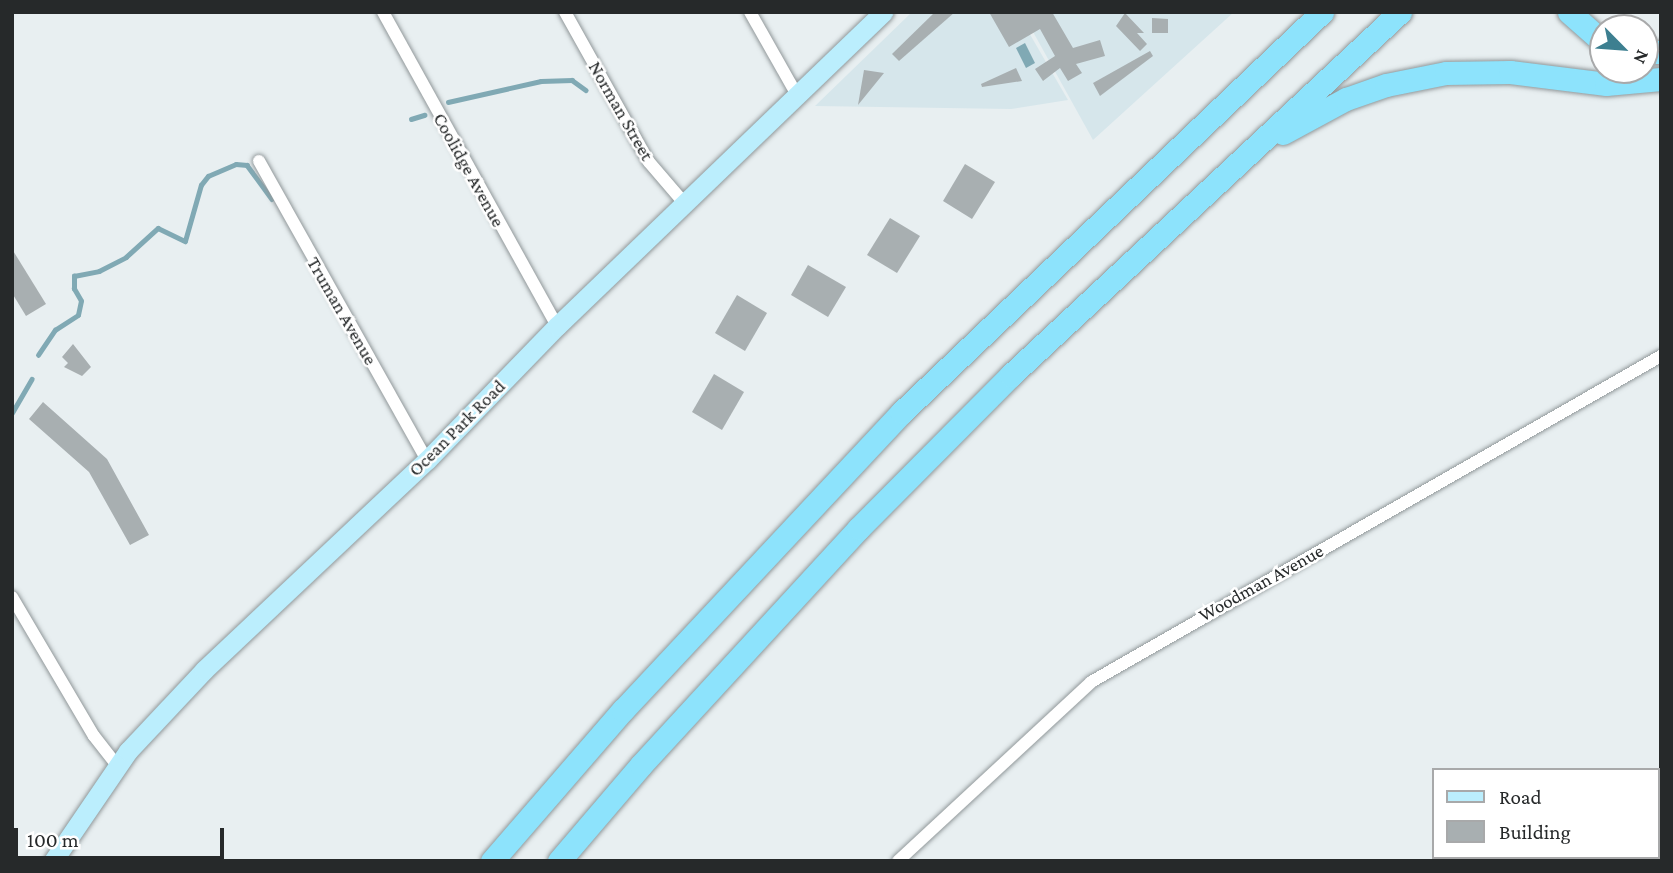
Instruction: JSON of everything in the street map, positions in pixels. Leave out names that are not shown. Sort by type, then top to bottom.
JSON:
[{"type":"highway","points":[[492,861],[641,690],[902,412],[1322,12]]},
{"type":"highway","points":[[559,861],[668,734],[859,528],[1011,375],[1400,12]]},
{"type":"highway","points":[[1569,12],[1589,30]]},
{"type":"highway","points":[[1247,153],[1346,99],[1415,78],[1478,71],[1606,84],[1661,79]]},
{"type":"main road","name":"Ocean Park Road","points":[[53,861],[117,765],[204,670],[427,460],[558,326],[883,12]]},
{"type":"street","name":"Coolidge Avenue","points":[[383,12],[558,326]]},
{"type":"street","name":"Norman Street","points":[[565,12],[649,162],[685,204]]},
{"type":"street","points":[[750,12],[797,95]]},
{"type":"street","name":"Truman Avenue","points":[[259,161],[427,460]]},
{"type":"street","name":"Woodman Avenue","points":[[898,861],[1091,682],[1661,356]]},
{"type":"street","points":[[12,597],[94,736],[117,765]]},
{"type":"shaded area","points":[[912,12],[1017,12],[1068,100],[1011,109],[815,106]]},
{"type":"shaded area","points":[[1022,12],[1234,12],[1093,140]]},
{"type":"water","points":[[1025,43],[1035,63],[1026,68],[1016,48]]},
{"type":"building","points":[[935,12],[955,12],[899,61],[892,54]]},
{"type":"building","points":[[989,12],[1052,12],[1073,48],[1100,40],[1105,56],[1076,64],[1082,73],[1068,81],[1060,68],[1043,81],[1035,69],[1055,56],[1040,29],[1009,47]]},
{"type":"building","points":[[1125,13],[1144,33],[1137,33],[1147,44],[1140,51],[1116,26]]},
{"type":"building","points":[[1152,18],[1168,19],[1168,33],[1152,33]]},
{"type":"building","points":[[1150,51],[1153,56],[1100,96],[1093,83]]},
{"type":"building","points":[[1016,68],[1022,81],[982,87],[981,84]]},
{"type":"building","points":[[864,70],[884,73],[858,105]]},
{"type":"building","points":[[965,164],[995,182],[972,219],[943,201]]},
{"type":"building","points":[[890,218],[920,236],[897,273],[867,255]]},
{"type":"building","points":[[12,249],[46,304],[26,316],[12,293]]},
{"type":"building","points":[[808,265],[846,287],[828,317],[791,295]]},
{"type":"building","points":[[737,295],[767,313],[745,351],[715,333]]},
{"type":"building","points":[[73,344],[91,367],[82,376],[64,367],[68,363],[62,357]]},
{"type":"building","points":[[714,374],[744,392],[722,430],[692,412]]},
{"type":"building","points":[[43,402],[107,459],[149,535],[130,545],[89,472],[29,419]]},
{"type":"waterway","points":[[448,102],[541,81],[572,80],[586,90]]},
{"type":"waterway","points":[[411,119],[424,115]]},
{"type":"waterway","points":[[38,355],[55,330],[78,315],[81,301],[74,289],[74,276],[99,271],[126,257],[158,228],[185,241],[201,185],[208,176],[236,164],[247,165],[272,199]]},
{"type":"waterway","points":[[12,413],[32,379]]}]
